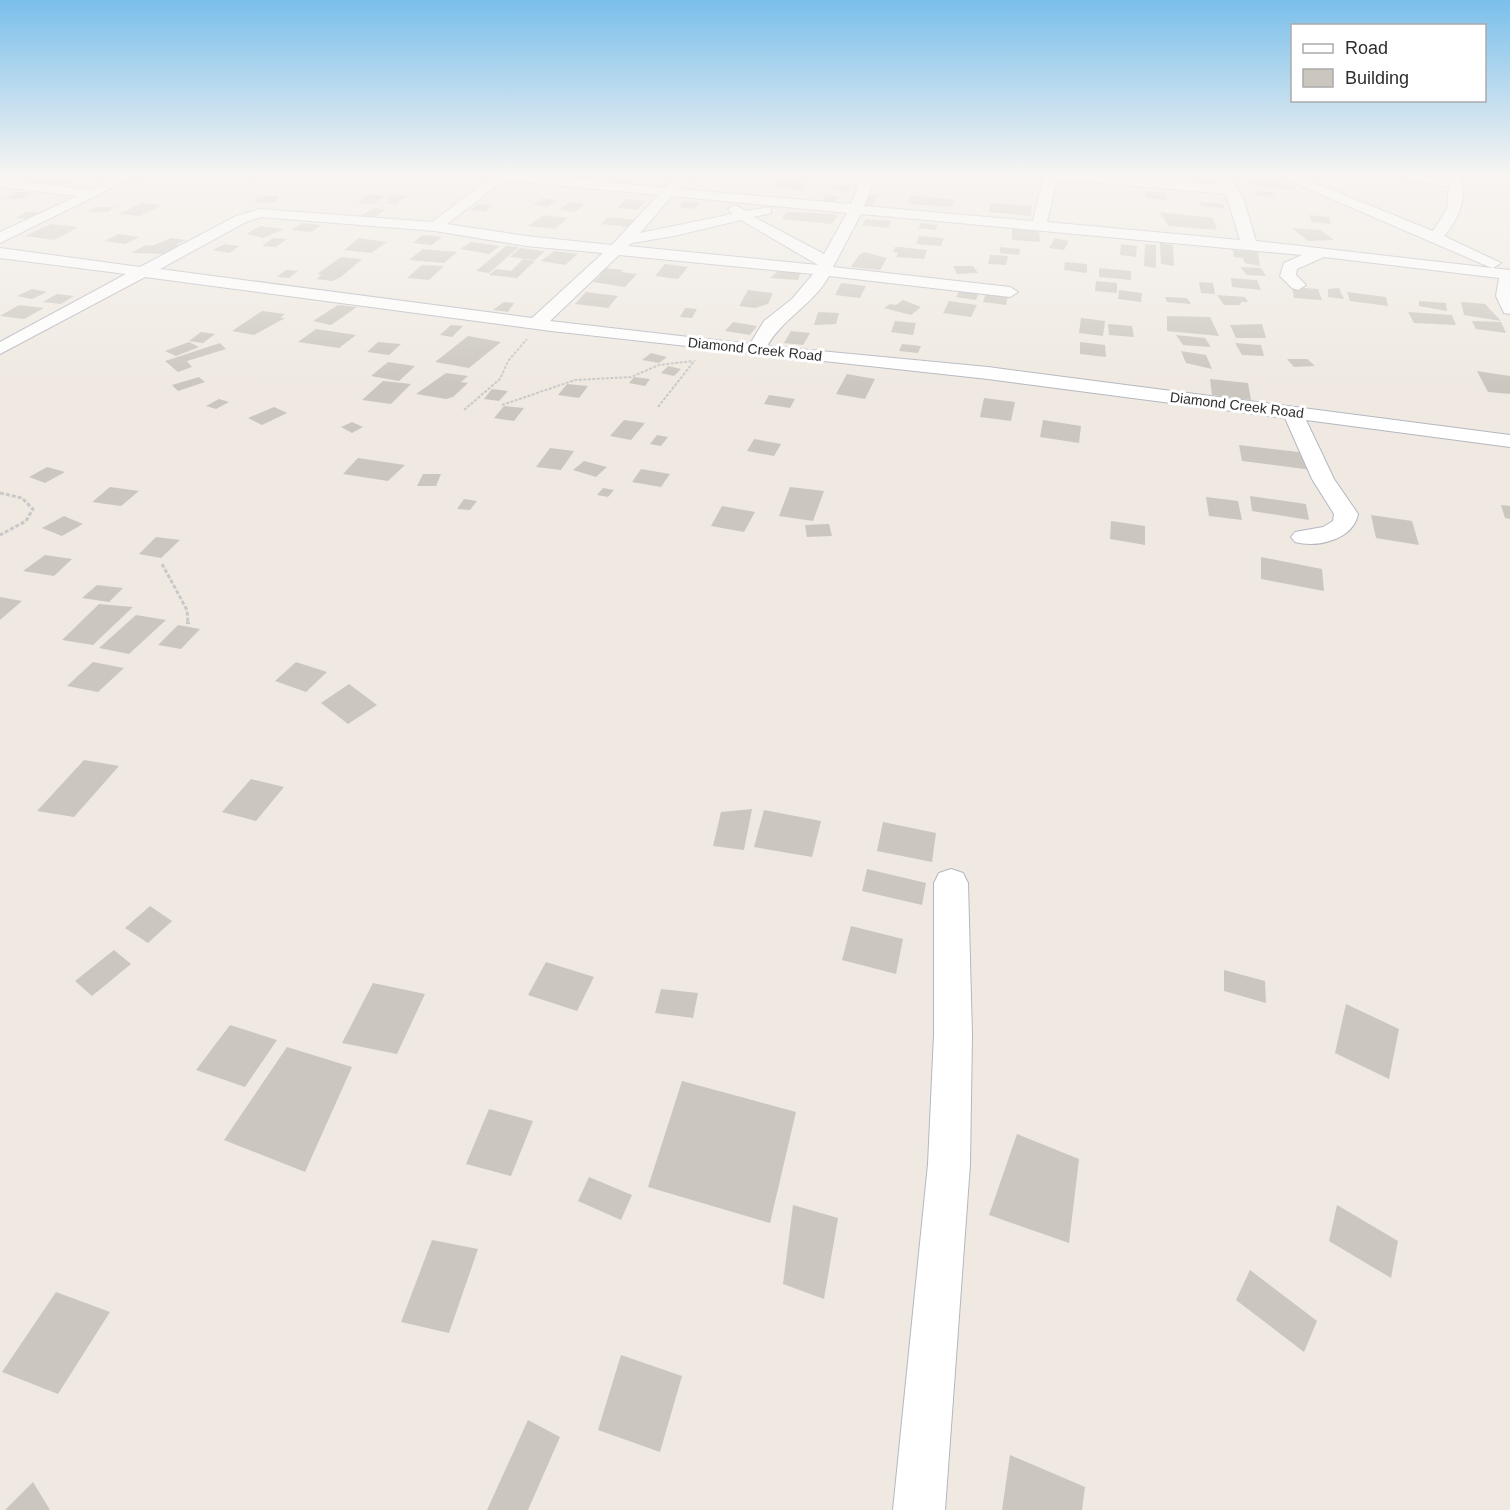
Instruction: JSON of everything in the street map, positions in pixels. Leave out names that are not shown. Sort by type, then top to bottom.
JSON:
[{"type":"street","points":[[0,349],[191,245]]},
{"type":"street","points":[[544,324],[619,245]]},
{"type":"street","points":[[626,245],[656,253],[824,265],[1010,292]]},
{"type":"street","points":[[656,253],[673,245]]},
{"type":"street","points":[[791,245],[824,265]]},
{"type":"street","points":[[755,350],[770,325],[798,303],[816,284],[835,245]]},
{"type":"street","points":[[1254,245],[1509,273]]},
{"type":"street","points":[[1453,245],[1509,273]]},
{"type":"street","points":[[1298,285],[1288,276],[1290,266],[1322,252]]},
{"type":"street","name":"Diamond Creek Road","points":[[0,253],[544,324],[755,350],[988,373],[1510,441]]},
{"type":"street","points":[[1509,273],[1504,296],[1510,309]]},
{"type":"street","points":[[1292,411],[1323,479],[1346,514],[1344,524],[1330,533],[1303,537]]},
{"type":"street","points":[[920,1510],[949,1164],[953,1035],[951,883]]},
{"type":"path","points":[[464,410],[500,379],[508,361],[544,324]]},
{"type":"path","points":[[502,405],[575,380],[631,377],[659,365],[704,359]]},
{"type":"path","points":[[658,407],[694,361]]},
{"type":"path","points":[[0,493],[22,498],[33,509],[26,522],[0,535]]},
{"type":"path","points":[[162,564],[187,610],[188,624]]},
{"type":"building","points":[[145,245],[182,246],[167,254],[131,253]]},
{"type":"building","points":[[222,245],[239,246],[230,253],[212,250]]},
{"type":"building","points":[[350,245],[382,245],[371,253],[344,250]]},
{"type":"building","points":[[466,245],[500,246],[489,254],[460,249]]},
{"type":"building","points":[[1051,245],[1067,245],[1064,250],[1049,248]]},
{"type":"building","points":[[1121,245],[1137,246],[1136,257],[1120,255]]},
{"type":"building","points":[[1145,245],[1156,245],[1156,268],[1144,266]]},
{"type":"building","points":[[1160,245],[1173,245],[1174,266],[1161,264]]},
{"type":"building","points":[[506,246],[519,247],[489,273],[476,271]]},
{"type":"building","points":[[895,247],[927,250],[924,259],[896,257],[898,253],[893,252]]},
{"type":"building","points":[[1000,247],[1020,249],[1019,255],[1000,253]]},
{"type":"building","points":[[520,248],[545,251],[535,260],[510,257]]},
{"type":"building","points":[[423,249],[457,252],[444,263],[409,260]]},
{"type":"building","points":[[1233,250],[1258,252],[1260,266],[1245,263],[1243,258],[1234,257]]},
{"type":"building","points":[[554,251],[578,254],[565,265],[541,261]]},
{"type":"building","points":[[864,252],[887,258],[880,270],[851,267],[859,255]]},
{"type":"building","points":[[990,255],[1008,256],[1006,265],[988,264]]},
{"type":"building","points":[[341,257],[362,259],[341,277],[332,281],[316,279],[322,275],[317,274]]},
{"type":"building","points":[[523,259],[535,261],[517,278],[489,275],[496,269],[511,271]]},
{"type":"building","points":[[1065,262],[1087,264],[1087,273],[1064,270]]},
{"type":"building","points":[[665,264],[688,267],[678,279],[655,276]]},
{"type":"building","points":[[422,265],[444,266],[429,280],[407,278]]},
{"type":"building","points":[[953,266],[973,266],[978,273],[957,274]]},
{"type":"building","points":[[1240,267],[1261,268],[1266,276],[1247,275]]},
{"type":"building","points":[[603,268],[637,274],[625,287],[593,282],[601,275],[596,274]]},
{"type":"building","points":[[1099,268],[1131,271],[1131,280],[1099,277]]},
{"type":"building","points":[[286,270],[298,271],[289,278],[277,277]]},
{"type":"building","points":[[779,270],[801,272],[798,280],[770,278]]},
{"type":"building","points":[[1231,278],[1257,280],[1261,290],[1232,287]]},
{"type":"building","points":[[1096,281],[1117,283],[1117,293],[1095,291]]},
{"type":"building","points":[[1199,282],[1213,283],[1215,294],[1201,293]]},
{"type":"building","points":[[841,283],[866,286],[860,298],[835,295]]},
{"type":"building","points":[[1292,287],[1318,289],[1322,300],[1294,298]]},
{"type":"building","points":[[1339,288],[1344,299],[1328,297],[1328,289]]},
{"type":"building","points":[[32,289],[47,292],[32,299],[17,296]]},
{"type":"building","points":[[748,290],[773,293],[768,304],[755,308],[739,306]]},
{"type":"building","points":[[960,290],[979,293],[976,300],[956,297]]},
{"type":"building","points":[[1119,290],[1142,293],[1141,302],[1118,299]]},
{"type":"building","points":[[586,292],[618,296],[608,308],[575,304]]},
{"type":"building","points":[[1347,292],[1386,297],[1388,306],[1350,301]]},
{"type":"building","points":[[986,293],[1008,296],[1006,305],[983,302]]},
{"type":"building","points":[[57,294],[74,296],[61,304],[43,302]]},
{"type":"building","points":[[1217,295],[1245,297],[1248,302],[1241,302],[1240,305],[1224,305]]},
{"type":"building","points":[[1165,297],[1187,298],[1191,304],[1167,302]]},
{"type":"building","points":[[903,300],[921,307],[911,315],[884,308],[890,304],[896,305]]},
{"type":"building","points":[[949,301],[977,305],[971,317],[943,313]]},
{"type":"building","points":[[1419,301],[1446,303],[1447,311],[1419,306]]},
{"type":"building","points":[[504,302],[514,303],[508,312],[493,310]]},
{"type":"building","points":[[1461,302],[1485,304],[1501,321],[1464,315]]},
{"type":"building","points":[[19,305],[44,308],[24,319],[0,316]]},
{"type":"building","points":[[338,305],[357,307],[331,325],[313,321]]},
{"type":"building","points":[[685,308],[697,309],[692,318],[680,317]]},
{"type":"building","points":[[262,311],[285,314],[280,318],[285,318],[254,335],[232,331]]},
{"type":"building","points":[[818,312],[839,313],[836,324],[814,325]]},
{"type":"building","points":[[1408,312],[1452,315],[1456,325],[1414,323]]},
{"type":"building","points":[[1167,316],[1210,317],[1219,336],[1167,331]]},
{"type":"building","points":[[1081,318],[1105,321],[1103,336],[1079,333]]},
{"type":"building","points":[[895,321],[916,323],[913,335],[891,332]]},
{"type":"building","points":[[1472,321],[1501,322],[1506,333],[1476,329]]},
{"type":"building","points":[[733,322],[757,326],[750,335],[725,331]]},
{"type":"building","points":[[1108,324],[1132,326],[1134,337],[1109,335]]},
{"type":"building","points":[[1262,324],[1266,338],[1236,338],[1230,325]]},
{"type":"building","points":[[451,325],[463,326],[452,337],[440,335]]},
{"type":"building","points":[[316,329],[356,335],[339,348],[298,342]]},
{"type":"building","points":[[791,331],[810,333],[803,345],[784,343]]},
{"type":"building","points":[[201,332],[215,334],[203,343],[189,341]]},
{"type":"building","points":[[1176,335],[1205,338],[1211,347],[1183,345]]},
{"type":"building","points":[[468,336],[501,342],[469,368],[435,362]]},
{"type":"building","points":[[189,342],[199,347],[176,356],[165,351]]},
{"type":"building","points":[[378,342],[401,344],[389,355],[367,352]]},
{"type":"building","points":[[1080,342],[1105,345],[1106,357],[1080,354]]},
{"type":"building","points":[[220,343],[226,349],[187,361],[192,367],[178,372],[165,361]]},
{"type":"building","points":[[1235,343],[1261,345],[1264,356],[1242,355]]},
{"type":"building","points":[[902,344],[921,346],[918,353],[899,351]]},
{"type":"building","points":[[1181,351],[1206,355],[1212,369],[1186,363]]},
{"type":"building","points":[[651,353],[667,357],[659,363],[642,360]]},
{"type":"building","points":[[1287,359],[1307,359],[1315,366],[1294,367]]},
{"type":"building","points":[[388,362],[415,366],[399,381],[371,376]]},
{"type":"building","points":[[668,366],[681,369],[674,376],[661,373]]},
{"type":"building","points":[[1477,371],[1510,376],[1510,394],[1488,392]]},
{"type":"building","points":[[446,373],[468,376],[461,382],[468,383],[453,397],[446,399],[416,394]]},
{"type":"building","points":[[847,374],[875,379],[865,399],[836,394]]},
{"type":"building","points":[[199,377],[205,382],[178,391],[172,385]]},
{"type":"building","points":[[634,377],[650,379],[645,386],[629,383]]},
{"type":"building","points":[[1210,379],[1248,383],[1251,400],[1212,395]]},
{"type":"building","points":[[383,381],[411,384],[391,404],[362,400]]},
{"type":"building","points":[[567,384],[588,386],[579,398],[558,395]]},
{"type":"building","points":[[492,389],[508,391],[499,401],[484,399]]},
{"type":"building","points":[[769,395],[795,399],[790,408],[764,404]]},
{"type":"building","points":[[984,398],[1015,402],[1011,421],[980,417]]},
{"type":"building","points":[[219,399],[229,402],[216,409],[206,406]]},
{"type":"building","points":[[504,406],[524,408],[514,421],[494,418]]},
{"type":"building","points":[[274,407],[287,413],[262,425],[248,418]]},
{"type":"building","points":[[624,420],[645,423],[631,440],[610,436]]},
{"type":"building","points":[[1043,420],[1081,426],[1079,443],[1040,437]]},
{"type":"building","points":[[352,422],[363,427],[352,433],[341,427]]},
{"type":"building","points":[[657,435],[668,437],[661,446],[650,444]]},
{"type":"building","points":[[754,439],[781,444],[774,456],[747,451]]},
{"type":"building","points":[[1239,445],[1307,453],[1312,470],[1242,461]]},
{"type":"building","points":[[550,448],[574,451],[561,470],[536,467]]},
{"type":"building","points":[[358,458],[405,465],[388,481],[343,474]]},
{"type":"building","points":[[584,461],[607,467],[596,477],[573,470]]},
{"type":"building","points":[[47,467],[65,472],[45,483],[29,477]]},
{"type":"building","points":[[641,469],[670,474],[661,487],[632,482]]},
{"type":"building","points":[[423,474],[441,474],[436,486],[417,486]]},
{"type":"building","points":[[110,487],[139,491],[121,506],[92,502]]},
{"type":"building","points":[[790,487],[824,491],[813,521],[779,516]]},
{"type":"building","points":[[603,488],[614,490],[608,497],[597,495]]},
{"type":"building","points":[[1250,496],[1306,504],[1309,520],[1252,511]]},
{"type":"building","points":[[1206,497],[1238,501],[1242,520],[1209,516]]},
{"type":"building","points":[[464,499],[477,501],[470,510],[457,509]]},
{"type":"building","points":[[1501,505],[1510,506],[1510,519],[1505,518]]},
{"type":"building","points":[[722,506],[755,512],[744,532],[711,526]]},
{"type":"building","points":[[1371,515],[1412,521],[1419,545],[1376,538]]},
{"type":"building","points":[[64,516],[83,524],[62,536],[42,528]]},
{"type":"building","points":[[1111,521],[1145,526],[1145,545],[1110,539]]},
{"type":"building","points":[[829,524],[832,536],[807,537],[805,525]]},
{"type":"building","points":[[156,537],[180,540],[161,558],[139,554]]},
{"type":"building","points":[[45,555],[72,559],[54,576],[23,571]]},
{"type":"building","points":[[1261,557],[1322,569],[1324,591],[1261,579]]},
{"type":"building","points":[[97,585],[123,588],[109,602],[82,598]]},
{"type":"building","points":[[0,597],[22,601],[0,620]]},
{"type":"building","points":[[99,604],[133,607],[93,645],[62,640]]},
{"type":"building","points":[[136,615],[166,620],[129,654],[99,648]]},
{"type":"building","points":[[178,625],[200,629],[181,649],[158,645]]},
{"type":"building","points":[[93,662],[124,668],[98,692],[67,686]]},
{"type":"building","points":[[296,662],[327,672],[306,692],[275,681]]},
{"type":"building","points":[[349,684],[377,705],[348,724],[321,703]]},
{"type":"building","points":[[84,760],[119,766],[74,817],[37,811]]},
{"type":"building","points":[[251,779],[284,787],[256,821],[222,812]]},
{"type":"building","points":[[752,809],[744,850],[713,846],[721,812]]},
{"type":"building","points":[[764,810],[821,821],[812,857],[754,847]]},
{"type":"building","points":[[883,822],[936,833],[932,862],[877,851]]},
{"type":"building","points":[[867,869],[926,883],[922,905],[862,891]]},
{"type":"building","points":[[150,906],[172,921],[148,943],[125,928]]},
{"type":"building","points":[[851,926],[903,939],[896,974],[842,960]]},
{"type":"building","points":[[114,950],[131,964],[92,996],[75,981]]},
{"type":"building","points":[[546,962],[594,977],[577,1011],[528,995]]},
{"type":"building","points":[[1224,970],[1265,981],[1266,1003],[1224,991]]},
{"type":"building","points":[[373,983],[425,994],[397,1054],[342,1043]]},
{"type":"building","points":[[661,989],[698,993],[693,1018],[655,1013]]},
{"type":"building","points":[[1346,1004],[1399,1029],[1389,1079],[1335,1053]]},
{"type":"building","points":[[230,1025],[277,1040],[245,1087],[196,1070]]},
{"type":"building","points":[[287,1047],[352,1067],[305,1172],[224,1140]]},
{"type":"building","points":[[682,1081],[796,1112],[770,1223],[648,1187]]},
{"type":"building","points":[[489,1109],[533,1121],[511,1176],[466,1164]]},
{"type":"building","points":[[1017,1134],[1079,1159],[1069,1243],[989,1215]]},
{"type":"building","points":[[589,1177],[632,1195],[621,1220],[578,1201]]},
{"type":"building","points":[[793,1205],[838,1218],[824,1299],[783,1284]]},
{"type":"building","points":[[1337,1205],[1398,1241],[1391,1278],[1329,1241]]},
{"type":"building","points":[[432,1240],[478,1249],[449,1333],[401,1322]]},
{"type":"building","points":[[1250,1270],[1317,1321],[1304,1352],[1236,1300]]},
{"type":"building","points":[[56,1292],[110,1312],[58,1394],[2,1372]]},
{"type":"building","points":[[621,1355],[682,1376],[660,1452],[598,1430]]},
{"type":"building","points":[[528,1420],[560,1437],[528,1510],[487,1510]]},
{"type":"building","points":[[1010,1455],[1085,1487],[1082,1510],[1002,1510]]},
{"type":"building","points":[[33,1482],[50,1510],[5,1510]]}]
